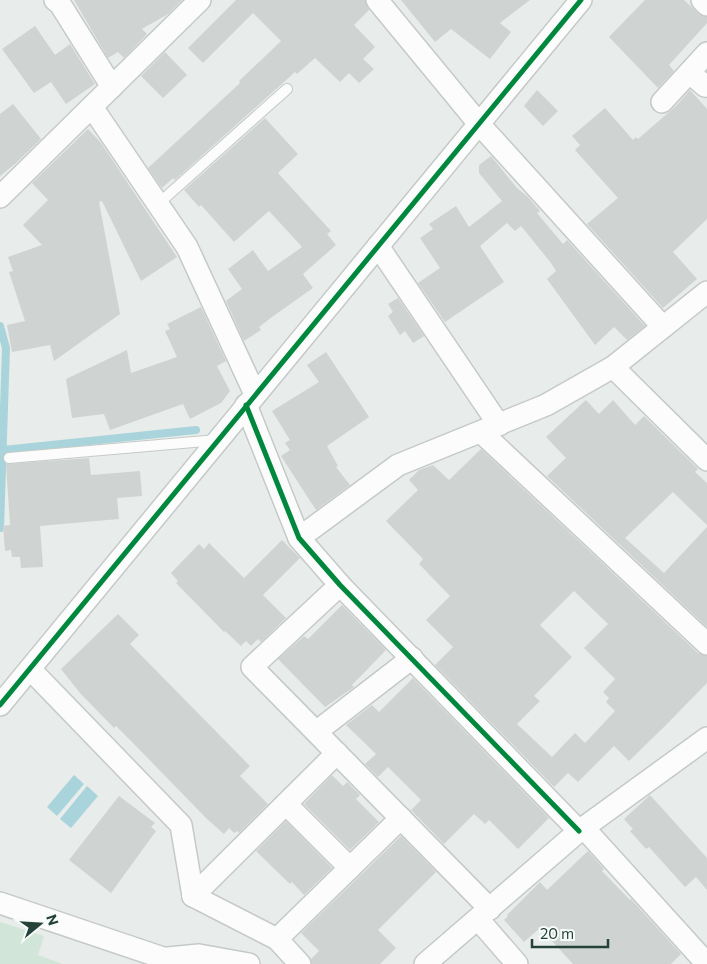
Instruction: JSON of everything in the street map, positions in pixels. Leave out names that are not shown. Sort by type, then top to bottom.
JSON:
[{"type":"street","points":[[55,0],[60,4],[112,87]]},
{"type":"street","points":[[0,197],[200,0]]},
{"type":"street","points":[[377,0],[480,125],[663,327]]},
{"type":"street","points":[[0,705],[480,125],[581,0]]},
{"type":"street","points":[[702,0],[707,5]]},
{"type":"street","points":[[662,102],[699,79],[707,53]]},
{"type":"street","points":[[92,107],[187,247],[251,400],[299,538],[340,585],[581,829],[707,964]]},
{"type":"street","points":[[378,246],[490,429],[707,644]]},
{"type":"street","points":[[299,538],[398,465],[546,405],[613,367],[707,292]]},
{"type":"street","points":[[613,367],[707,460]]},
{"type":"street","points":[[340,585],[252,667],[401,818],[484,914],[517,964]]},
{"type":"street","points":[[316,732],[412,658]]},
{"type":"street","points":[[30,669],[181,825],[193,896]]},
{"type":"street","points":[[425,964],[581,829],[707,738]]},
{"type":"street","points":[[193,896],[337,753]]},
{"type":"street","points":[[286,804],[350,868]]},
{"type":"street","points":[[276,939],[401,818]]},
{"type":"street","points":[[193,896],[276,939],[300,964]]},
{"type":"street","points":[[0,903],[174,961],[199,955],[249,964]]},
{"type":"lane","points":[[158,204],[287,90]]},
{"type":"lane","points":[[9,458],[218,440]]},
{"type":"green space","points":[[0,922],[44,936],[38,955],[63,964],[0,964]]},
{"type":"water","points":[[74,775],[84,784],[57,816],[47,807]]},
{"type":"water","points":[[87,786],[98,796],[71,828],[60,819]]},
{"type":"building","points":[[74,0],[182,0],[168,14],[142,29],[147,34],[124,58],[118,52],[108,58]]},
{"type":"building","points":[[236,0],[365,0],[369,10],[354,25],[375,47],[363,59],[374,69],[359,83],[349,73],[340,82],[315,58],[297,74],[295,72],[175,180],[173,178],[162,188],[148,168],[240,83],[239,81],[281,41],[253,13],[203,63],[188,48]]},
{"type":"building","points":[[401,0],[530,0],[500,23],[511,32],[490,59],[451,29],[435,42]]},
{"type":"building","points":[[645,0],[684,0],[699,14],[707,17],[707,23],[669,65],[674,71],[658,88],[609,37]]},
{"type":"building","points":[[35,26],[55,55],[70,44],[95,84],[66,104],[51,82],[34,93],[2,49]]},
{"type":"building","points":[[165,52],[187,75],[163,98],[141,76]]},
{"type":"building","points":[[537,90],[558,111],[543,126],[524,106]]},
{"type":"building","points":[[690,90],[707,109],[707,219],[673,252],[697,279],[663,308],[587,224],[618,198],[575,150],[580,145],[572,136],[605,108],[633,140],[636,137],[638,139],[676,106]]},
{"type":"building","points":[[13,104],[41,139],[0,176],[0,114]]},
{"type":"building","points":[[265,118],[298,154],[278,173],[331,231],[327,234],[336,245],[303,274],[313,288],[272,317],[259,327],[261,330],[244,341],[226,301],[242,289],[228,269],[253,250],[268,271],[302,247],[269,211],[234,242],[201,205],[199,207],[184,190]]},
{"type":"building","points":[[88,129],[101,143],[177,257],[141,281],[102,201],[99,202],[120,314],[54,361],[50,345],[12,352],[7,325],[25,321],[9,272],[13,271],[8,257],[42,245],[23,225],[48,200],[32,183]]},
{"type":"building","points":[[491,156],[517,188],[540,211],[537,213],[563,244],[567,240],[645,326],[627,340],[614,327],[595,345],[547,279],[556,271],[551,263],[521,226],[515,231],[507,223],[480,246],[504,282],[445,322],[418,283],[440,268],[420,238],[433,229],[429,224],[456,206],[469,227],[502,201],[479,173],[479,165]]},
{"type":"building","points":[[398,298],[424,336],[413,343],[405,331],[400,335],[388,316],[393,312],[388,304]]},
{"type":"building","points":[[201,307],[226,361],[217,366],[230,391],[221,403],[190,419],[183,404],[110,430],[104,414],[72,418],[66,379],[127,350],[131,373],[177,357],[165,331],[170,329],[167,324]]},
{"type":"building","points":[[326,352],[369,417],[327,446],[338,466],[336,467],[350,485],[316,510],[281,456],[290,450],[285,443],[290,440],[272,411],[319,382],[307,365]]},
{"type":"building","points":[[586,400],[599,414],[613,400],[635,425],[644,416],[698,469],[695,472],[707,483],[707,525],[673,492],[625,538],[664,573],[707,527],[707,627],[547,476],[566,458],[546,437]]},
{"type":"building","points":[[481,449],[698,653],[707,656],[707,683],[629,761],[614,746],[578,782],[568,773],[554,787],[435,665],[453,647],[426,620],[450,596],[419,564],[423,559],[386,521],[418,490],[409,480],[419,470],[433,465],[449,480]],"holes":[[[574,591],[608,624],[584,648],[615,679],[603,692],[609,698],[606,702],[615,711],[585,743],[575,733],[552,757],[517,724],[540,701],[534,696],[572,657],[540,625]]]},
{"type":"building","points":[[89,458],[91,475],[140,471],[142,496],[117,498],[119,519],[40,526],[43,567],[21,568],[20,557],[12,557],[11,550],[5,551],[3,526],[10,525],[6,464]]},
{"type":"building","points":[[282,540],[300,558],[263,595],[286,618],[261,642],[258,639],[251,646],[246,641],[241,646],[224,632],[176,583],[178,581],[171,573],[199,544],[204,549],[209,543],[244,578]]},
{"type":"building","points":[[342,605],[386,650],[352,685],[354,687],[325,707],[278,659],[304,636],[308,639]]},
{"type":"building","points":[[118,614],[139,635],[130,644],[250,766],[240,776],[268,804],[239,833],[237,831],[234,833],[229,828],[224,834],[207,819],[116,726],[114,728],[80,693],[61,669]]},
{"type":"building","points":[[413,678],[549,818],[518,849],[489,820],[485,824],[474,814],[444,844],[411,810],[421,800],[388,767],[378,777],[365,764],[376,754],[346,725],[372,705],[379,712]]},
{"type":"building","points":[[332,775],[343,786],[347,782],[360,795],[356,799],[379,822],[350,850],[304,804]]},
{"type":"building","points":[[650,795],[707,858],[707,890],[696,877],[685,887],[649,847],[646,849],[630,831],[633,829],[624,819]]},
{"type":"building","points":[[119,796],[155,823],[151,827],[156,831],[111,893],[69,860]]},
{"type":"building","points":[[286,821],[332,868],[304,895],[256,851]]},
{"type":"building","points":[[401,836],[436,872],[378,930],[396,948],[380,964],[312,964],[311,959],[319,951],[301,933]]},
{"type":"building","points":[[588,851],[604,869],[602,871],[631,899],[681,954],[671,964],[573,964],[540,928],[524,942],[504,920],[540,882],[547,890]]},
{"type":"waterway","points":[[0,326],[6,348],[0,528]]},
{"type":"waterway","points":[[3,450],[196,430]]},
{"type":"cycle path","points":[[0,705],[581,0]]},
{"type":"cycle path","points":[[246,405],[299,538],[340,585],[579,831]]}]
